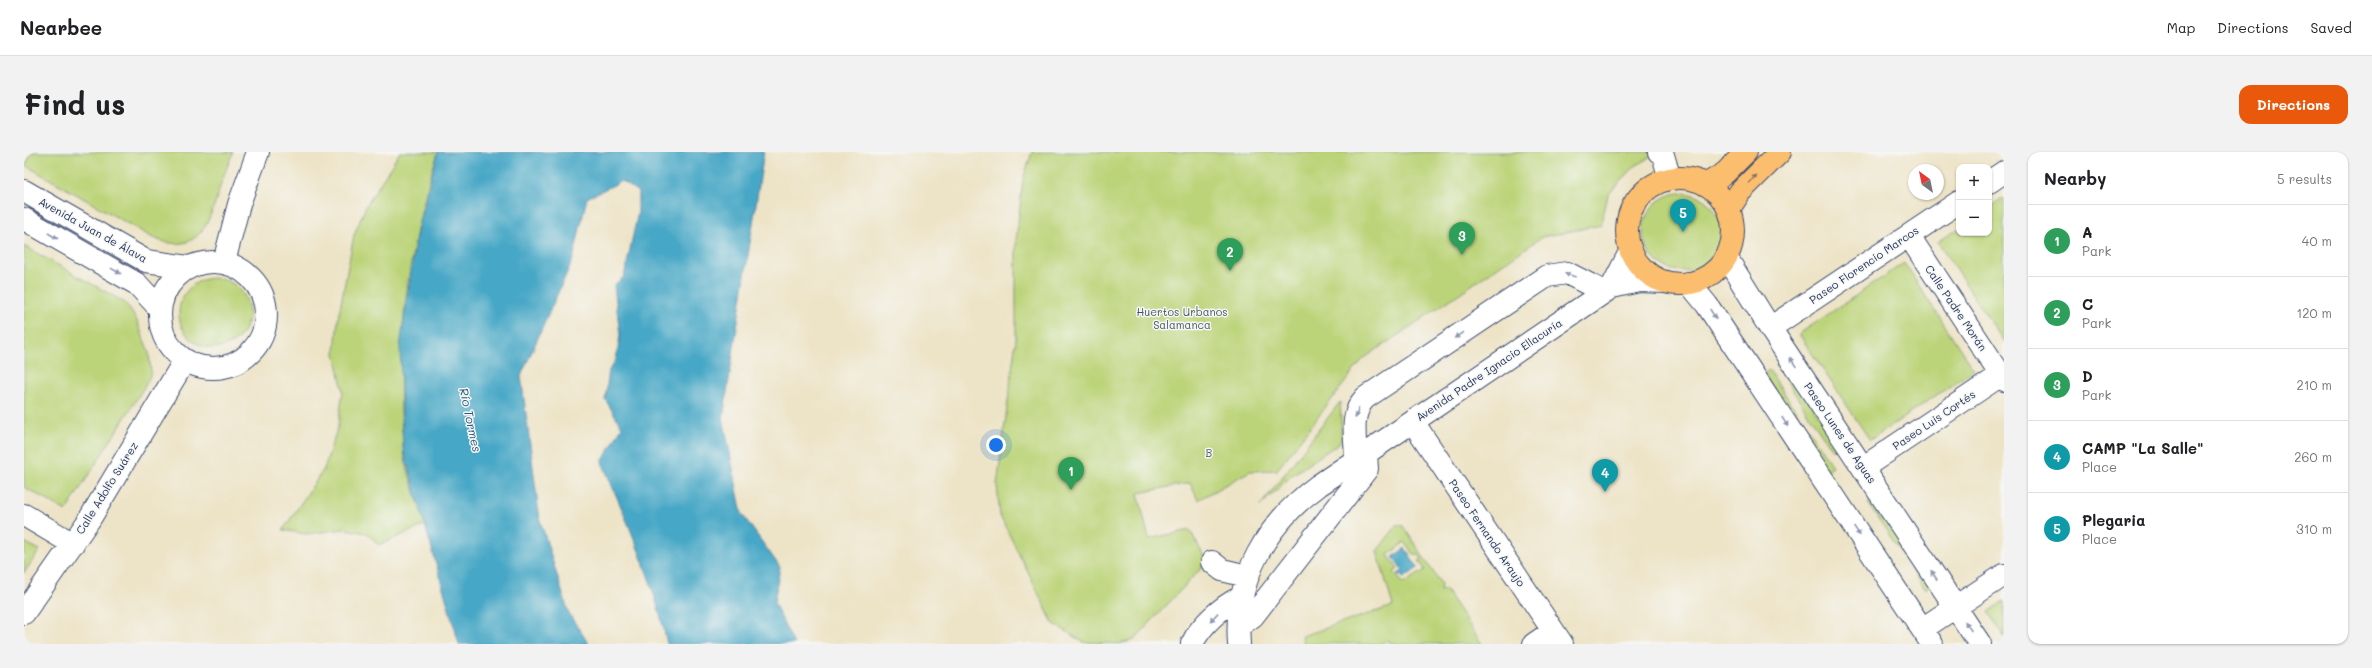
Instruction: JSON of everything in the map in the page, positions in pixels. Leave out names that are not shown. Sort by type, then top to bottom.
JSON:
[{"type":"main road","points":[[1707,184],[1725,173],[1746,152]]},
{"type":"main road","points":[[1729,209],[1740,192],[1780,152]]},
{"type":"main road","points":[[1688,178],[1707,184],[1716,191],[1729,209],[1733,225],[1732,242],[1726,257],[1717,269],[1704,278],[1689,283],[1665,282],[1650,275],[1638,264],[1630,250],[1627,230],[1631,211],[1642,194],[1658,182],[1670,179],[1688,178]]},
{"type":"street","points":[[224,262],[239,204],[258,152]]},
{"type":"street","points":[[1663,153],[1670,179]]},
{"type":"street","points":[[1992,180],[2004,172]]},
{"type":"street","name":"Avenida Juan de Álava","points":[[24,191],[146,261],[188,267]]},
{"type":"street","name":"Paseo Florencio Marcos","points":[[1770,328],[1956,204]]},
{"type":"street","points":[[24,219],[137,284],[160,309]]},
{"type":"street","name":"Calle Padre Morán","points":[[1908,236],[2003,376]]},
{"type":"street","name":"Avenida Padre Ignacio Ellacuría","points":[[1608,289],[1630,250]]},
{"type":"street","name":"Paseo Lunes de Aguas","points":[[1726,257],[1770,328],[1864,467],[1980,644]]},
{"type":"street","points":[[205,261],[224,262],[243,270],[257,284],[265,303],[266,324],[258,343],[244,358],[225,366],[205,368],[185,360],[173,351],[165,338],[160,324],[160,309],[168,284],[188,267],[205,261]]},
{"type":"street","points":[[1239,635],[1367,469],[1361,457],[1354,418],[1359,405],[1366,398],[1547,276],[1567,273],[1608,289]]},
{"type":"street","name":"Avenida Padre Ignacio Ellacuría","points":[[1239,635],[1244,586],[1263,542],[1289,509],[1319,485],[1608,289],[1639,282],[1665,282]]},
{"type":"street","points":[[1689,283],[1707,305],[1927,636],[1956,607],[2004,575]]},
{"type":"street","name":"Calle Adolfo Suárez","points":[[24,613],[72,544],[161,402],[185,360]]},
{"type":"street","name":"Paseo Luis Cortés","points":[[1864,467],[2003,376]]},
{"type":"street","name":"Paseo Fernando Araujo","points":[[1412,422],[1558,638]]},
{"type":"street","points":[[24,515],[72,544]]},
{"type":"street","points":[[1192,644],[1200,632],[1244,586],[1212,562]]},
{"type":"street","points":[[1534,644],[1558,638]]},
{"type":"green space","points":[[33,152],[233,152],[215,203],[205,226],[198,235],[190,240],[180,243],[168,243],[153,238],[25,165]]},
{"type":"green space","points":[[400,152],[438,152],[419,223],[411,260],[402,335],[400,373],[404,455],[425,525],[379,545],[367,533],[344,529],[306,534],[283,530],[324,469],[338,426],[343,391],[335,353],[338,319],[354,235],[366,206]]},
{"type":"green space","name":"Huertos Urbanos Salamanca","points":[[1032,152],[1661,152],[1635,166],[1608,195],[1601,225],[1542,237],[1363,359],[1277,470],[1250,471],[1198,500],[1190,483],[1138,493],[1149,539],[1190,530],[1207,562],[1134,640],[1119,644],[1083,642],[1053,623],[1000,516],[997,485],[1016,339],[1016,240],[1023,180]]},
{"type":"green space","points":[[1674,193],[1690,193],[1704,199],[1715,210],[1721,224],[1721,240],[1715,254],[1704,265],[1690,271],[1674,271],[1660,265],[1649,254],[1643,240],[1643,224],[1649,210],[1660,199]]},
{"type":"green space","points":[[2004,198],[2004,342],[1938,242],[1956,230],[1956,236],[1992,236],[1992,206]]},
{"type":"green space","points":[[24,246],[124,302],[137,321],[149,353],[151,372],[148,381],[66,511],[24,487]]},
{"type":"green space","points":[[1904,263],[1974,370],[1870,440],[1799,334]]},
{"type":"green space","points":[[214,278],[227,281],[239,288],[246,300],[249,313],[246,326],[239,338],[227,345],[214,348],[201,345],[189,338],[182,326],[179,313],[182,300],[189,288],[201,281]]},
{"type":"green space","points":[[1782,361],[1839,445],[1832,450],[1776,365]]},
{"type":"green space","points":[[1769,370],[1832,466],[1826,470],[1763,374]]},
{"type":"green space","points":[[1340,402],[1342,437],[1338,444],[1292,475],[1260,506]]},
{"type":"green space","points":[[1874,499],[1932,585],[1925,589],[1868,503]]},
{"type":"green space","points":[[1398,524],[1403,526],[1441,584],[1440,591],[1445,589],[1482,644],[1391,644],[1388,640],[1381,644],[1304,644],[1302,636],[1393,606],[1377,551]],"holes":[[[1405,542],[1413,554],[1418,554],[1422,559],[1419,561],[1425,570],[1403,584],[1394,572],[1398,569],[1388,555]]]},
{"type":"green space","points":[[24,542],[40,550],[24,573]]},
{"type":"green space","points":[[2004,601],[2004,637],[1988,612]]},
{"type":"water","name":"Río Tormes","points":[[438,152],[764,152],[723,418],[742,514],[780,567],[774,603],[794,644],[667,644],[662,620],[647,574],[602,462],[622,427],[605,399],[609,370],[616,360],[620,335],[614,285],[624,277],[638,212],[638,192],[622,181],[587,198],[573,259],[521,376],[540,520],[569,614],[589,644],[459,644],[403,448],[400,346],[417,231]]},
{"type":"water","points":[[1405,548],[1418,568],[1404,578],[1398,574],[1403,571],[1393,557]]},
{"type":"place","name":"Plegaria","points":[[1683,232]]},
{"type":"place","name":"D","points":[[1462,255]]},
{"type":"place","name":"C","points":[[1230,271]]},
{"type":"place","name":"A","points":[[1071,490]]},
{"type":"place","name":"CAMP \"La Salle\"","points":[[1605,492]]},
{"type":"park label","name":"B","points":[[1209,453]]}]
